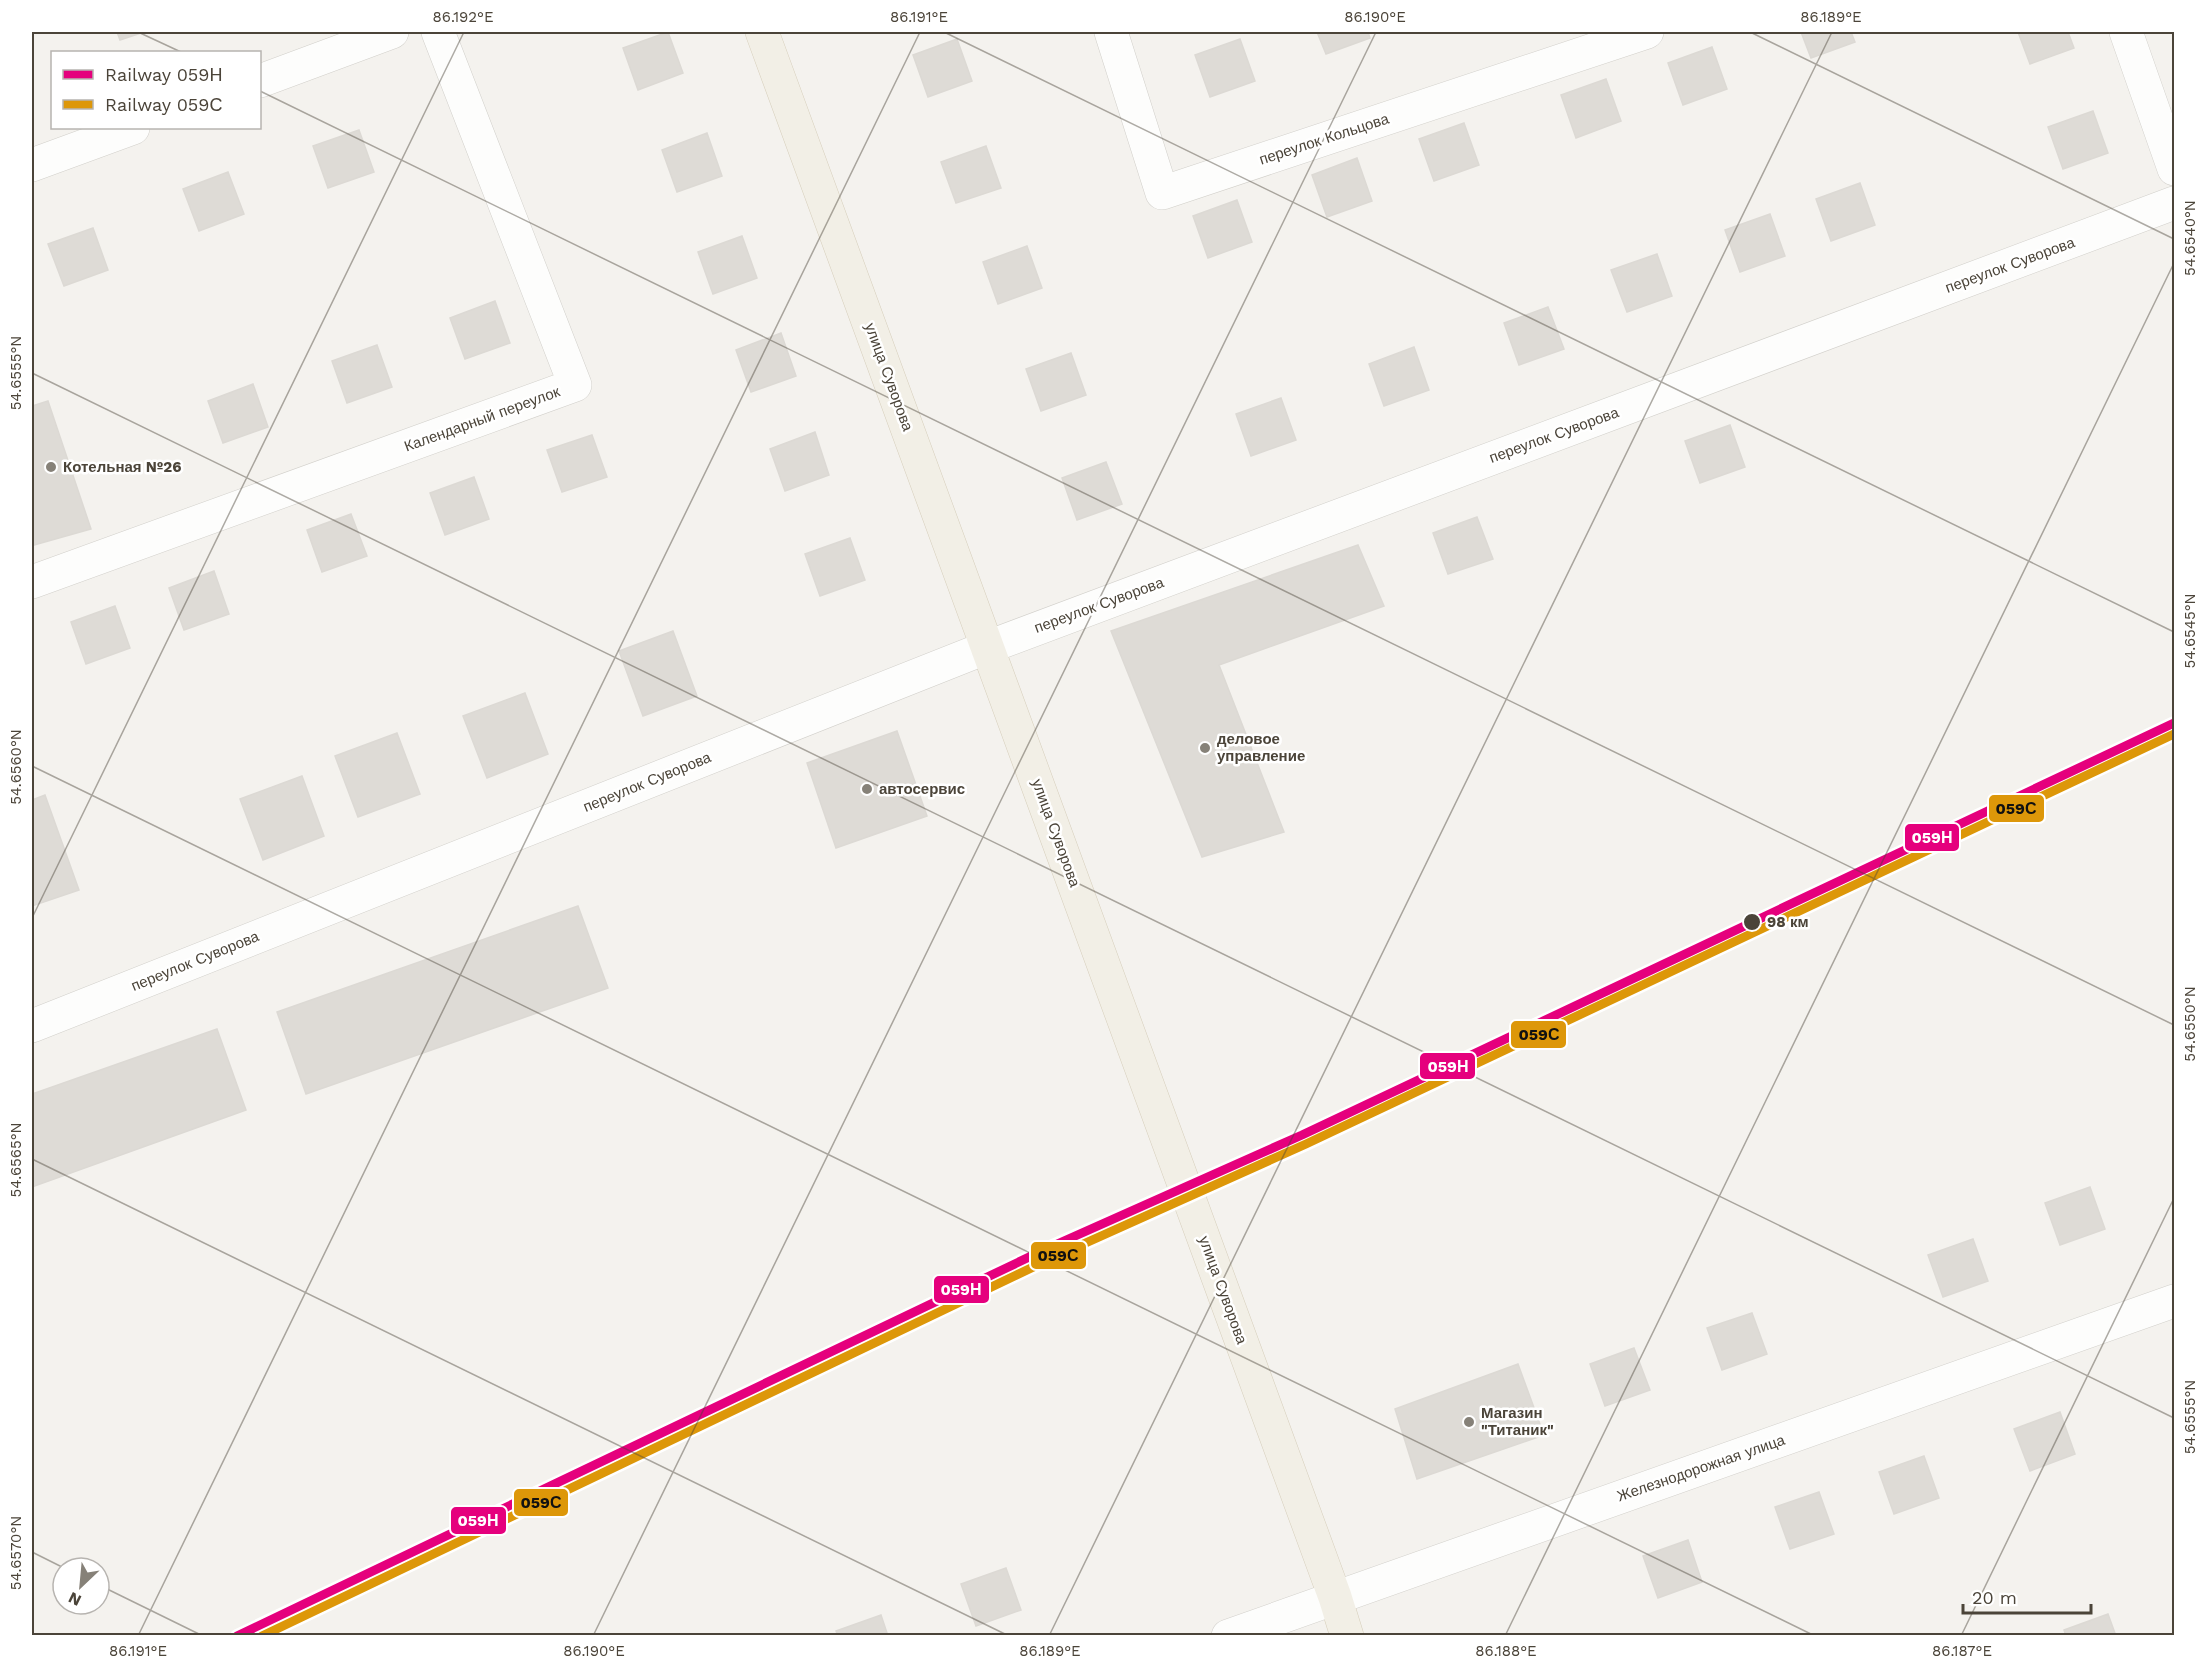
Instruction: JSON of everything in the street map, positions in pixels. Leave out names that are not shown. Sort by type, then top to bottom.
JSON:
[{"type":"main road","name":"улица Суворова","points":[[762,32],[988,646],[1347,1635]]},
{"type":"street","points":[[261,81],[392,32]]},
{"type":"street","name":"Календарный переулок","points":[[32,582],[575,385],[438,32]]},
{"type":"street","name":"переулок Кольцова","points":[[1111,32],[1162,193],[1647,32]]},
{"type":"street","points":[[2126,32],[2175,169]]},
{"type":"street","points":[[32,165],[130,129]]},
{"type":"street","name":"переулок Суворова","points":[[32,1026],[988,646],[2175,203]]},
{"type":"street","name":"Железнодорожная улица","points":[[1228,1635],[2175,1301]]},
{"type":"building","points":[[117,32],[144,32],[120,40]]},
{"type":"building","points":[[668,32],[683,73],[638,90],[623,48]]},
{"type":"building","points":[[1317,32],[1368,32],[1370,38],[1326,54]]},
{"type":"building","points":[[1801,32],[1851,32],[1855,42],[1811,58]]},
{"type":"building","points":[[2018,32],[2068,32],[2074,48],[2030,64]]},
{"type":"building","points":[[957,39],[972,81],[928,97],[913,55]]},
{"type":"building","points":[[1240,39],[1255,81],[1210,97],[1195,55]]},
{"type":"building","points":[[1712,47],[1727,89],[1683,105],[1668,63]]},
{"type":"building","points":[[1606,79],[1621,121],[1576,138],[1561,95]]},
{"type":"building","points":[[2093,111],[2108,153],[2063,169],[2048,127]]},
{"type":"building","points":[[1464,123],[1479,165],[1434,181],[1419,139]]},
{"type":"building","points":[[359,130],[374,172],[328,188],[313,146]]},
{"type":"building","points":[[707,133],[722,176],[677,192],[662,150]]},
{"type":"building","points":[[986,146],[1001,188],[956,203],[941,162]]},
{"type":"building","points":[[1357,158],[1372,201],[1327,217],[1312,175]]},
{"type":"building","points":[[228,172],[244,214],[199,231],[183,189]]},
{"type":"building","points":[[1860,183],[1875,225],[1831,241],[1816,199]]},
{"type":"building","points":[[1237,200],[1252,242],[1208,258],[1193,216]]},
{"type":"building","points":[[1770,214],[1785,256],[1740,272],[1725,230]]},
{"type":"building","points":[[93,228],[108,270],[64,286],[48,244]]},
{"type":"building","points":[[742,236],[757,278],[713,294],[698,252]]},
{"type":"building","points":[[1027,246],[1042,288],[998,304],[983,262]]},
{"type":"building","points":[[1657,254],[1672,296],[1627,312],[1611,270]]},
{"type":"building","points":[[495,301],[510,343],[465,359],[450,318]]},
{"type":"building","points":[[1548,307],[1564,349],[1519,365],[1504,323]]},
{"type":"building","points":[[781,333],[796,376],[751,392],[736,350]]},
{"type":"building","points":[[377,345],[392,387],[347,403],[332,361]]},
{"type":"building","points":[[1414,347],[1429,390],[1384,406],[1369,364]]},
{"type":"building","points":[[1071,353],[1086,395],[1041,411],[1026,369]]},
{"type":"building","points":[[253,384],[268,427],[223,443],[208,401]]},
{"type":"building","points":[[1281,398],[1296,440],[1251,456],[1236,414]]},
{"type":"building","name":"Котельная №26","points":[[48,401],[91,529],[34,545],[32,537],[32,406]]},
{"type":"building","points":[[1730,425],[1745,467],[1700,483],[1685,441]]},
{"type":"building","points":[[815,432],[829,475],[785,491],[770,449]]},
{"type":"building","points":[[592,435],[607,477],[562,492],[547,450]]},
{"type":"building","points":[[1106,462],[1122,504],[1077,520],[1062,478]]},
{"type":"building","points":[[474,477],[489,519],[445,535],[430,493]]},
{"type":"building","points":[[351,514],[367,556],[322,572],[307,530]]},
{"type":"building","points":[[1477,517],[1493,559],[1448,574],[1433,533]]},
{"type":"building","points":[[850,538],[865,580],[820,596],[805,554]]},
{"type":"building","name":"деловое управление","points":[[1358,545],[1384,606],[1219,665],[1284,832],[1202,857],[1111,631]]},
{"type":"building","points":[[214,571],[229,614],[184,630],[169,588]]},
{"type":"building","points":[[115,606],[130,648],[86,664],[71,622]]},
{"type":"building","points":[[673,631],[697,696],[643,716],[619,651]]},
{"type":"building","points":[[525,693],[548,754],[487,778],[463,716]]},
{"type":"building","name":"автосервис","points":[[897,731],[927,816],[836,848],[807,763]]},
{"type":"building","points":[[397,733],[420,794],[358,817],[335,756]]},
{"type":"building","points":[[302,776],[324,836],[263,860],[240,799]]},
{"type":"building","points":[[45,795],[79,890],[32,906],[32,800]]},
{"type":"building","points":[[578,906],[608,988],[306,1094],[277,1012]]},
{"type":"building","points":[[217,1029],[246,1110],[32,1187],[32,1094]]},
{"type":"building","points":[[2090,1187],[2105,1229],[2060,1245],[2045,1203]]},
{"type":"building","points":[[1973,1239],[1988,1281],[1943,1297],[1928,1255]]},
{"type":"building","points":[[1752,1313],[1767,1354],[1722,1370],[1707,1328]]},
{"type":"building","points":[[1634,1348],[1650,1390],[1605,1406],[1590,1364]]},
{"type":"building","name":"Магазин \"Титаник\"","points":[[1518,1364],[1544,1435],[1417,1479],[1395,1409]]},
{"type":"building","points":[[2060,1412],[2075,1454],[2030,1471],[2014,1429]]},
{"type":"building","points":[[1924,1456],[1939,1498],[1894,1514],[1879,1472]]},
{"type":"building","points":[[1819,1492],[1834,1534],[1790,1549],[1775,1507]]},
{"type":"building","points":[[1688,1540],[1702,1582],[1658,1598],[1643,1556]]},
{"type":"building","points":[[1006,1568],[1021,1610],[976,1626],[961,1584]]},
{"type":"building","points":[[2108,1614],[2116,1636],[2066,1636],[2064,1630]]},
{"type":"building","points":[[881,1615],[888,1636],[838,1636],[836,1631]]},
{"type":"rail line","name":"059Н","points":[[237,1636],[1046,1249],[1302,1135],[2174,723]]},
{"type":"rail line","name":"059С","points":[[262,1636],[1050,1259],[1306,1144],[2174,734]]},
{"type":"place","name":"Котельная №26","points":[[51,467]]},
{"type":"place","name":"деловое управление","points":[[1205,748]]},
{"type":"place","name":"автосервис","points":[[867,789]]},
{"type":"place","name":"98 км","points":[[1752,922]]},
{"type":"place","name":"Магазин \"Титаник\"","points":[[1469,1422]]}]
